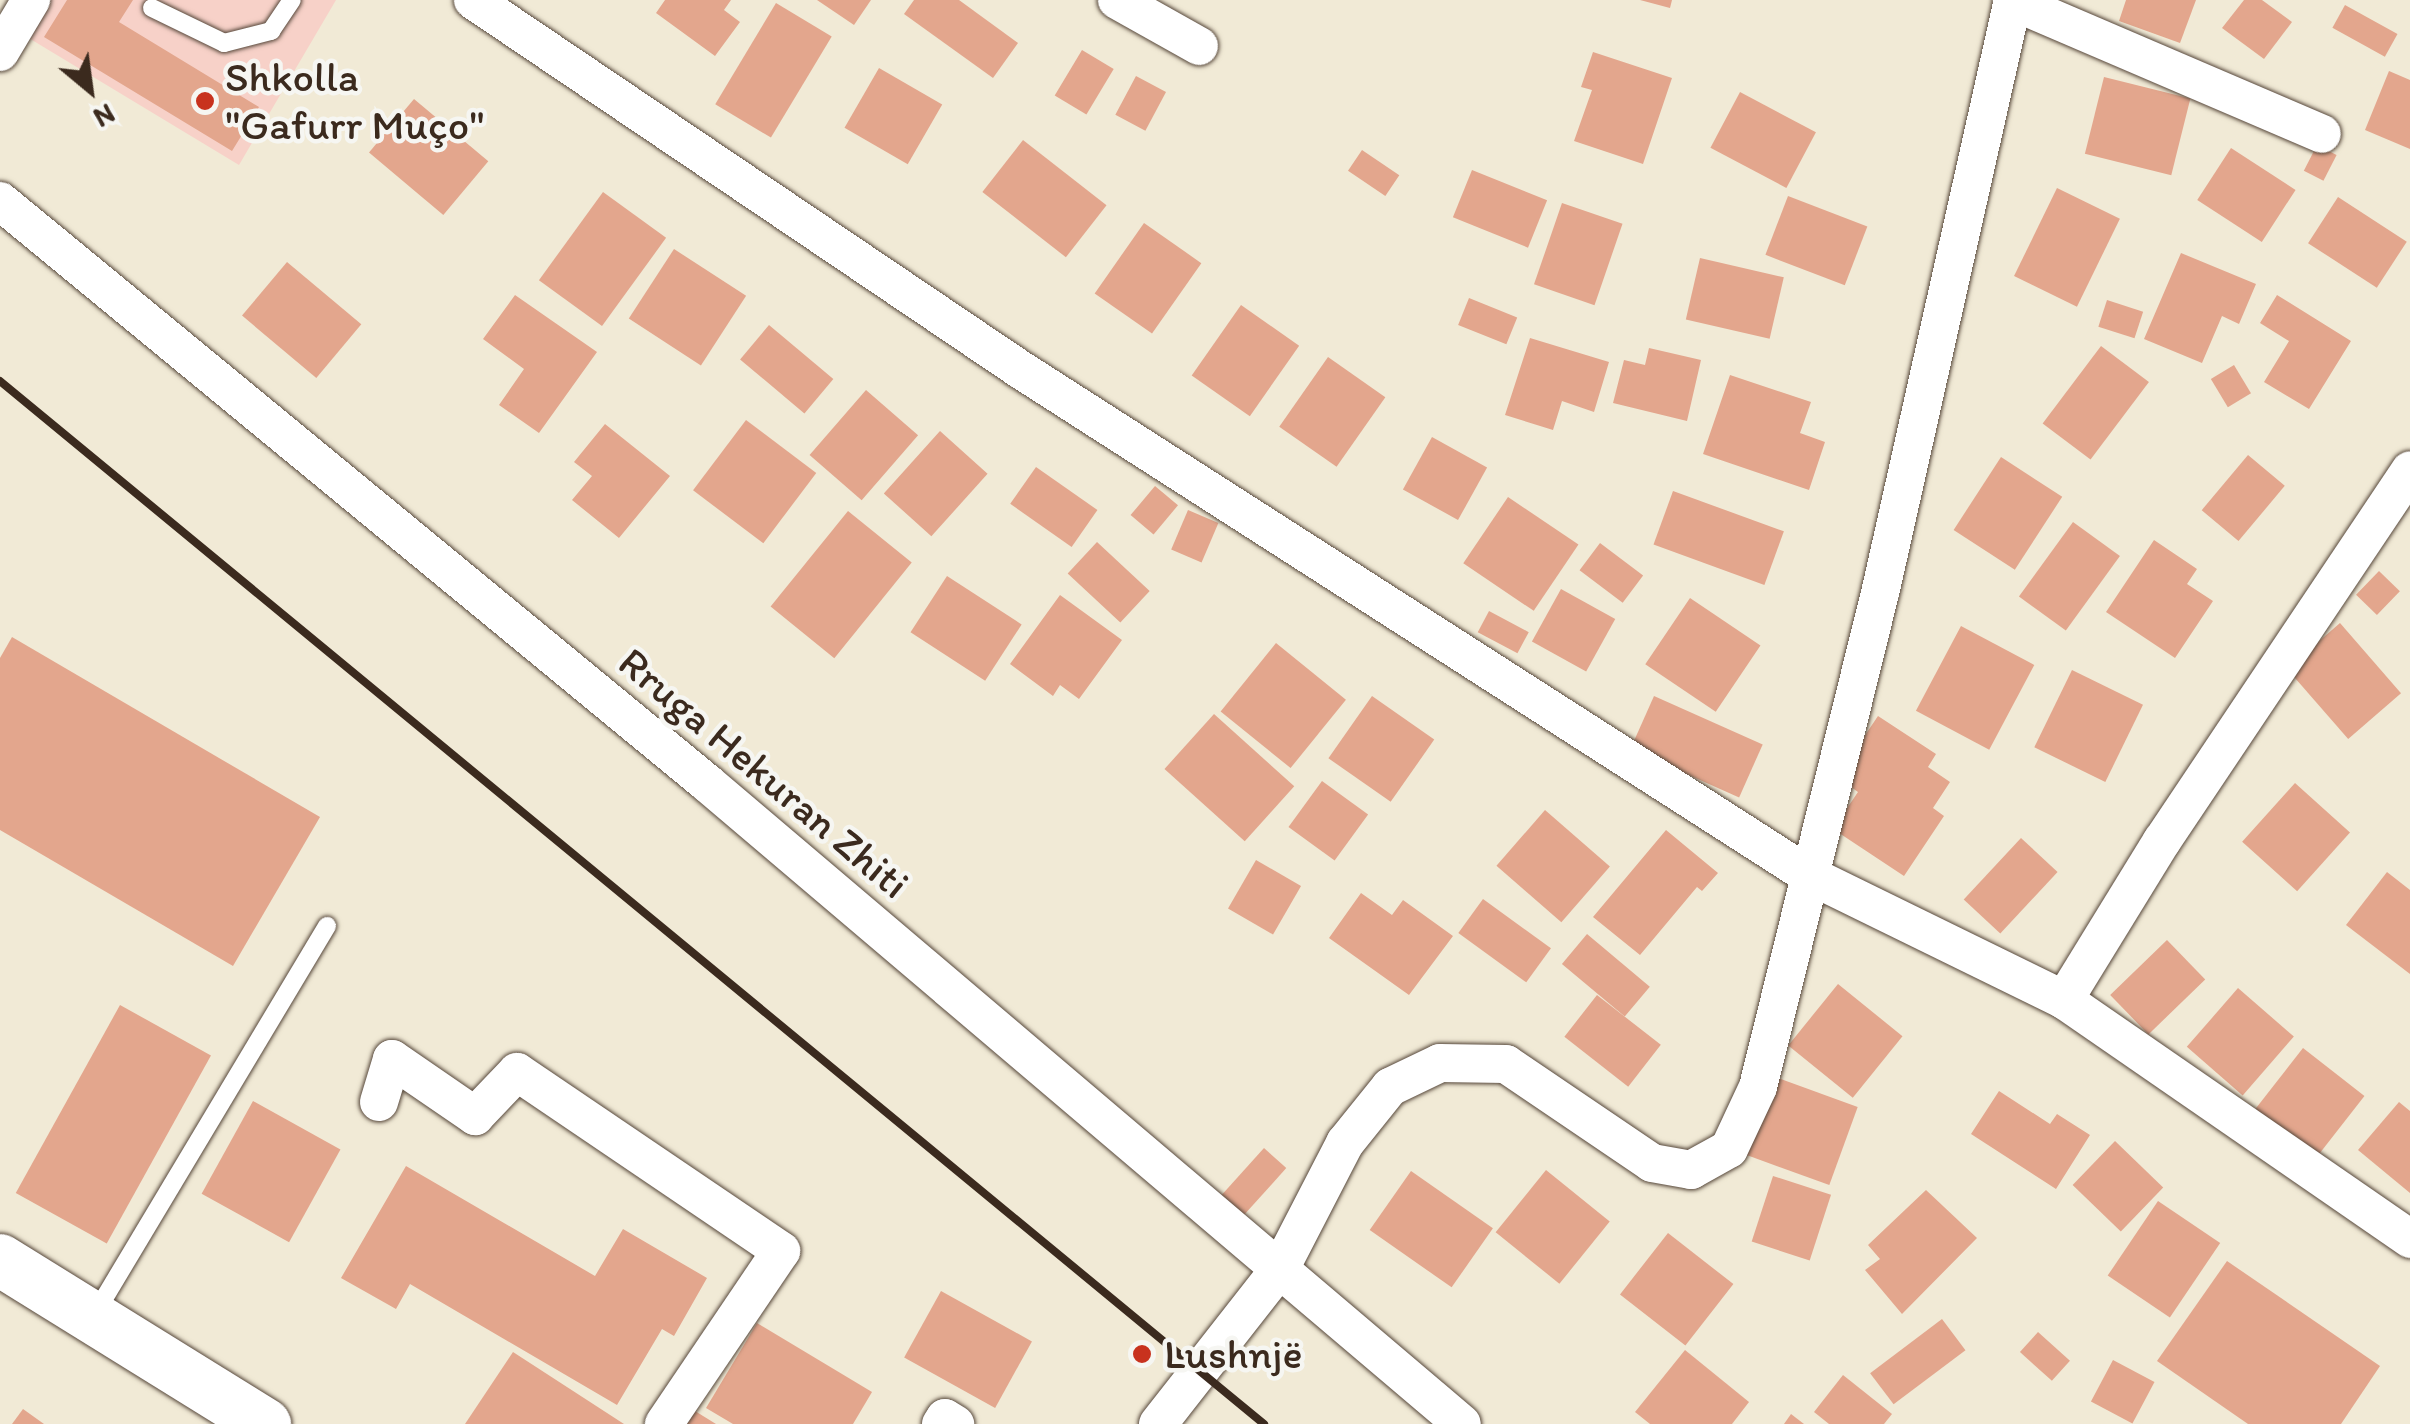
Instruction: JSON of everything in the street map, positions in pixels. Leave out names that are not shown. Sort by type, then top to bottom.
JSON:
[{"type":"main road","points":[[0,1260],[265,1424]]},
{"type":"street","points":[[0,52],[31,0]]},
{"type":"street","points":[[473,0],[1021,370],[1807,874],[2064,1000],[2410,1239]]},
{"type":"street","points":[[1117,0],[1199,46]]},
{"type":"street","points":[[1158,1424],[1281,1267],[1345,1143],[1390,1087],[1440,1063],[1506,1064],[1652,1163],[1691,1170],[1729,1148],[1758,1087],[1807,874],[1881,589],[2013,1],[2322,134]]},
{"type":"street","name":"Rruga Hekuran Zhiti","points":[[0,201],[1281,1267],[1462,1424]]},
{"type":"street","points":[[2064,1000],[2396,519],[2410,470]]},
{"type":"street","points":[[379,1102],[392,1060],[476,1116],[517,1072],[781,1252],[664,1424]]},
{"type":"street","points":[[942,1424],[946,1418],[955,1424]]},
{"type":"lane","points":[[152,8],[224,42],[271,32],[292,0]]},
{"type":"lane","points":[[92,1318],[327,926]]},
{"type":"shaded area","name":"Shkolla \"Gafurr Muço\"","points":[[49,0],[336,0],[239,165],[27,37]]},
{"type":"building","points":[[67,0],[133,0],[119,22],[259,107],[232,151],[44,37]]},
{"type":"building","points":[[665,0],[731,0],[724,10],[740,22],[715,56],[656,13]]},
{"type":"building","points":[[817,0],[871,0],[854,25]]},
{"type":"building","points":[[914,0],[959,0],[1018,43],[993,78],[904,14]]},
{"type":"building","points":[[1640,0],[1672,0],[1670,8]]},
{"type":"building","points":[[2126,0],[2196,0],[2180,43],[2119,21]]},
{"type":"building","points":[[2244,0],[2262,0],[2292,22],[2264,59],[2222,28]]},
{"type":"building","points":[[776,3],[832,36],[771,138],[715,104]]},
{"type":"building","points":[[2345,5],[2397,34],[2385,57],[2332,28]]},
{"type":"building","points":[[1082,50],[1114,69],[1086,114],[1055,95]]},
{"type":"building","points":[[1593,52],[1672,78],[1643,164],[1574,141],[1592,90],[1581,87]]},
{"type":"building","points":[[879,68],[942,104],[908,164],[844,128]]},
{"type":"building","points":[[2389,71],[2410,80],[2410,149],[2365,130]]},
{"type":"building","points":[[1136,76],[1166,92],[1145,131],[1115,115]]},
{"type":"building","points":[[2104,77],[2190,99],[2171,175],[2085,154]]},
{"type":"building","points":[[1740,92],[1816,132],[1786,188],[1710,148]]},
{"type":"building","points":[[414,99],[488,161],[443,215],[369,153]]},
{"type":"building","points":[[1023,140],[1107,205],[1066,257],[982,192]]},
{"type":"building","points":[[2317,145],[2337,155],[2323,181],[2304,171]]},
{"type":"building","points":[[2231,148],[2296,190],[2262,242],[2197,200]]},
{"type":"building","points":[[1362,150],[1399,175],[1385,196],[1348,171]]},
{"type":"building","points":[[1472,170],[1547,200],[1528,248],[1453,217]]},
{"type":"building","points":[[2057,188],[2120,219],[2077,307],[2014,276]]},
{"type":"building","points":[[603,192],[666,238],[602,326],[539,280]]},
{"type":"building","points":[[1788,196],[1867,226],[1845,285],[1765,255]]},
{"type":"building","points":[[2338,197],[2407,242],[2377,288],[2308,243]]},
{"type":"building","points":[[1562,203],[1623,224],[1595,305],[1534,284]]},
{"type":"building","points":[[1144,223],[1201,263],[1152,334],[1095,293]]},
{"type":"building","points":[[674,249],[746,296],[701,365],[629,319]]},
{"type":"building","points":[[2181,253],[2256,284],[2239,324],[2222,316],[2202,363],[2144,339]]},
{"type":"building","points":[[1700,258],[1784,277],[1770,339],[1686,319]]},
{"type":"building","points":[[287,262],[361,324],[316,378],[242,316]]},
{"type":"building","points":[[515,295],[597,352],[539,433],[499,405],[524,369],[483,339]]},
{"type":"building","points":[[2277,295],[2351,341],[2309,409],[2264,382],[2289,341],[2260,323]]},
{"type":"building","points":[[1469,298],[1517,317],[1506,344],[1458,325]]},
{"type":"building","points":[[2107,300],[2143,312],[2134,338],[2098,327]]},
{"type":"building","points":[[1241,305],[1299,346],[1250,416],[1192,375]]},
{"type":"building","points":[[769,325],[833,379],[804,413],[740,359]]},
{"type":"building","points":[[1530,338],[1609,362],[1594,412],[1562,401],[1553,430],[1505,415]]},
{"type":"building","points":[[2101,346],[2149,382],[2091,460],[2043,423]]},
{"type":"building","points":[[1649,348],[1701,360],[1687,421],[1613,403],[1624,360],[1645,365]]},
{"type":"building","points":[[1328,357],[1385,397],[1337,467],[1279,427]]},
{"type":"building","points":[[2234,365],[2251,393],[2228,407],[2211,379]]},
{"type":"building","points":[[1730,375],[1811,402],[1800,433],[1825,442],[1809,490],[1703,454]]},
{"type":"building","points":[[866,390],[918,435],[862,500],[810,455]]},
{"type":"building","points":[[746,420],[816,473],[763,543],[693,490]]},
{"type":"building","points":[[605,424],[670,476],[619,538],[572,500],[592,476],[574,462]]},
{"type":"building","points":[[940,431],[988,474],[931,536],[884,493]]},
{"type":"building","points":[[1432,437],[1487,468],[1458,520],[1403,489]]},
{"type":"building","points":[[2248,455],[2285,486],[2238,541],[2202,510]]},
{"type":"building","points":[[2001,457],[2062,497],[2015,570],[1954,530]]},
{"type":"building","points":[[1036,467],[1097,510],[1072,547],[1010,504]]},
{"type":"building","points":[[1155,486],[1178,505],[1154,534],[1131,515]]},
{"type":"building","points":[[1673,491],[1784,531],[1764,585],[1654,545]]},
{"type":"building","points":[[1508,497],[1578,545],[1534,611],[1463,563]]},
{"type":"building","points":[[1188,510],[1218,523],[1202,562],[1171,550]]},
{"type":"building","points":[[848,511],[912,563],[834,658],[771,607]]},
{"type":"building","points":[[2073,522],[2120,556],[2066,631],[2019,596]]},
{"type":"building","points":[[2154,540],[2197,569],[2187,584],[2213,601],[2175,658],[2106,612]]},
{"type":"building","points":[[1097,542],[1150,591],[1120,623],[1068,573]]},
{"type":"building","points":[[1600,543],[1643,575],[1623,603],[1580,570]]},
{"type":"building","points":[[2379,571],[2400,591],[2377,615],[2356,595]]},
{"type":"building","points":[[947,576],[1022,624],[985,681],[911,632]]},
{"type":"building","points":[[1561,589],[1615,619],[1586,672],[1532,641]]},
{"type":"building","points":[[1060,595],[1122,640],[1079,699],[1060,685],[1053,696],[1010,664]]},
{"type":"building","points":[[1690,598],[1760,646],[1716,712],[1645,664]]},
{"type":"building","points":[[1489,611],[1529,632],[1517,653],[1478,632]]},
{"type":"building","points":[[2340,623],[2401,693],[2348,739],[2287,669]]},
{"type":"building","points":[[1961,626],[2034,665],[1989,750],[1916,711]]},
{"type":"building","points":[[12,637],[320,817],[233,966],[0,830],[0,658]]},
{"type":"building","points":[[1276,643],[1346,700],[1291,768],[1221,711]]},
{"type":"building","points":[[2072,670],[2143,705],[2105,782],[2034,747]]},
{"type":"building","points":[[1372,696],[1434,740],[1391,802],[1328,758]]},
{"type":"building","points":[[1654,696],[1763,744],[1739,797],[1630,749]]},
{"type":"building","points":[[1214,714],[1294,786],[1245,841],[1164,769]]},
{"type":"building","points":[[1878,716],[1936,754],[1928,767],[1950,782],[1933,808],[1944,816],[1904,876],[1833,829],[1858,792],[1837,777]]},
{"type":"building","points":[[1322,781],[1368,815],[1335,861],[1288,827]]},
{"type":"building","points":[[2295,783],[2350,833],[2297,891],[2242,842]]},
{"type":"building","points":[[1545,810],[1610,866],[1561,922],[1496,866]]},
{"type":"building","points":[[1666,830],[1718,873],[1702,891],[1697,887],[1640,955],[1593,917]]},
{"type":"building","points":[[2021,838],[2058,872],[2000,934],[1964,899]]},
{"type":"building","points":[[1256,860],[1301,886],[1273,934],[1228,908]]},
{"type":"building","points":[[2387,872],[2410,890],[2410,974],[2346,925]]},
{"type":"building","points":[[1361,893],[1392,915],[1403,900],[1453,936],[1409,995],[1329,938]]},
{"type":"building","points":[[1483,899],[1551,948],[1526,982],[1458,933]]},
{"type":"building","points":[[1587,934],[1650,987],[1625,1017],[1562,964]]},
{"type":"building","points":[[2167,940],[2205,980],[2148,1034],[2110,995]]},
{"type":"building","points":[[1838,984],[1903,1036],[1853,1098],[1788,1045]]},
{"type":"building","points":[[2238,988],[2294,1037],[2243,1095],[2187,1047]]},
{"type":"building","points":[[1597,995],[1661,1045],[1628,1087],[1564,1037]]},
{"type":"building","points":[[120,1005],[211,1055],[107,1243],[16,1193]]},
{"type":"building","points":[[2303,1048],[2364,1096],[2312,1163],[2251,1115]]},
{"type":"building","points":[[1775,1077],[1858,1107],[1829,1185],[1747,1155]]},
{"type":"building","points":[[1999,1091],[2050,1124],[2057,1114],[2090,1135],[2056,1189],[1971,1134]]},
{"type":"building","points":[[253,1101],[340,1149],[289,1242],[202,1194]]},
{"type":"building","points":[[2399,1102],[2410,1111],[2410,1193],[2358,1150]]},
{"type":"building","points":[[2115,1141],[2163,1188],[2121,1231],[2073,1185]]},
{"type":"building","points":[[1264,1148],[1286,1168],[1240,1219],[1218,1199]]},
{"type":"building","points":[[406,1166],[595,1276],[623,1229],[707,1278],[674,1336],[662,1329],[617,1405],[410,1284],[396,1309],[341,1278]]},
{"type":"building","points":[[1546,1170],[1610,1222],[1559,1284],[1496,1232]]},
{"type":"building","points":[[1411,1171],[1493,1228],[1452,1287],[1370,1230]]},
{"type":"building","points":[[1773,1176],[1831,1195],[1810,1260],[1752,1242]]},
{"type":"building","points":[[1926,1190],[1977,1238],[1902,1314],[1865,1270],[1880,1259],[1868,1245]]},
{"type":"building","points":[[2158,1201],[2220,1243],[2170,1318],[2108,1276]]},
{"type":"building","points":[[1668,1233],[1733,1284],[1685,1346],[1620,1294]]},
{"type":"building","points":[[2227,1261],[2380,1366],[2341,1424],[2248,1424],[2157,1361]]},
{"type":"building","points":[[941,1291],[1032,1341],[995,1408],[904,1357]]},
{"type":"building","points":[[1942,1319],[1965,1350],[1894,1404],[1870,1373]]},
{"type":"building","points":[[757,1323],[872,1392],[853,1424],[733,1424],[706,1408]]},
{"type":"building","points":[[2038,1332],[2070,1361],[2052,1381],[2020,1352]]},
{"type":"building","points":[[1685,1350],[1749,1402],[1732,1424],[1650,1424],[1635,1412]]},
{"type":"building","points":[[513,1352],[624,1424],[465,1424]]},
{"type":"building","points":[[2113,1360],[2154,1382],[2132,1424],[2091,1401]]},
{"type":"building","points":[[1843,1375],[1892,1414],[1884,1424],[1829,1424],[1814,1412]]},
{"type":"building","points":[[23,1409],[44,1424],[12,1424]]},
{"type":"building","points":[[695,1411],[716,1424],[687,1424]]},
{"type":"building","points":[[1791,1414],[1804,1424],[1784,1424]]},
{"type":"railway","points":[[0,381],[1264,1424]]},
{"type":"place","name":"Shkolla \"Gafurr Muço\"","points":[[205,101]]},
{"type":"place","name":"Lushnjë","points":[[1142,1354]]}]
